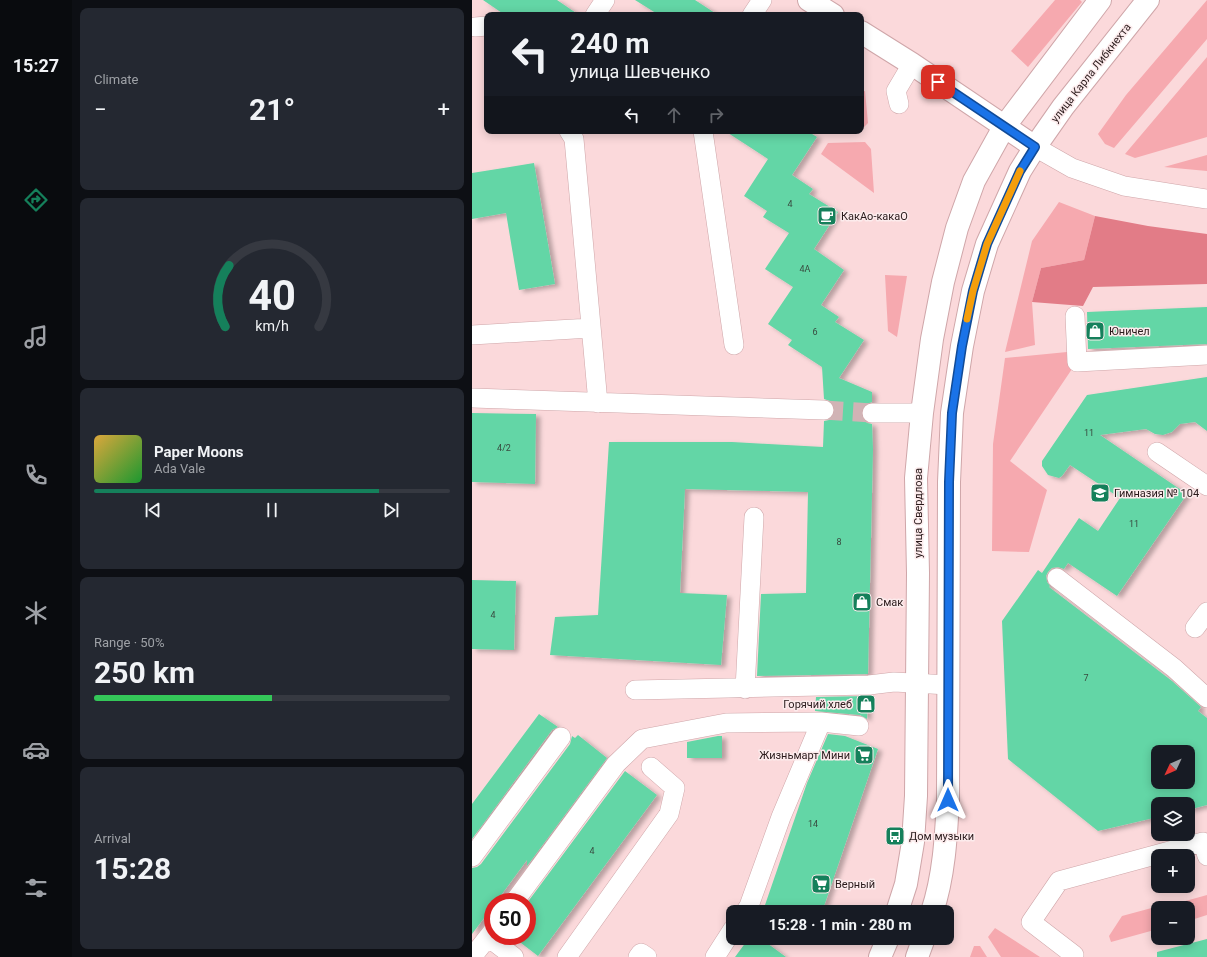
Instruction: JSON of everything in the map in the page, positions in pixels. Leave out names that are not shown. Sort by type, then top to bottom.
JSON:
[{"type":"main road","points":[[809,0],[829,12]]},
{"type":"main road","points":[[1004,127],[1100,0]]},
{"type":"main road","name":"улица Карла Либкнехта","points":[[1035,147],[1063,107],[1148,0]]},
{"type":"main road","points":[[864,34],[912,64],[1035,147],[1020,171],[987,244],[973,291],[962,346],[952,413],[949,482],[948,800],[945,847],[938,894],[934,905]]},
{"type":"main road","name":"улица Свердлова","points":[[899,905],[906,884],[913,842],[916,796],[916,478],[922,413],[932,339],[957,228],[974,181],[1004,127]]},
{"type":"main road","points":[[880,957],[885,945]]},
{"type":"main road","points":[[917,957],[921,945]]},
{"type":"street","points":[[754,12],[762,0]]},
{"type":"street","points":[[899,104],[896,91],[912,64]]},
{"type":"street","points":[[571,134],[574,140],[598,402]]},
{"type":"street","points":[[703,134],[734,345]]},
{"type":"street","points":[[1035,147],[1072,168],[1124,186],[1207,199]]},
{"type":"street","points":[[1075,316],[1077,362],[1207,355]]},
{"type":"street","points":[[472,335],[591,328]]},
{"type":"street","points":[[472,398],[824,410]]},
{"type":"street","points":[[872,413],[922,413]]},
{"type":"street","points":[[1157,452],[1207,486]]},
{"type":"street","points":[[745,688],[754,516]]},
{"type":"street","points":[[1057,578],[1174,668],[1207,698]]},
{"type":"street","points":[[1195,628],[1207,612]]},
{"type":"street","points":[[635,690],[869,685],[894,682],[949,685]]},
{"type":"street","points":[[521,893],[616,764],[642,739],[726,723],[821,722],[859,726]]},
{"type":"street","points":[[749,905],[781,817],[821,722]]},
{"type":"street","points":[[472,857],[561,737]]},
{"type":"street","points":[[567,957],[669,814],[674,788],[651,767]]},
{"type":"street","points":[[1072,957],[1074,955],[1031,922],[1059,881],[1203,842],[1207,856]]},
{"type":"street","points":[[715,957],[726,940]]},
{"type":"street","points":[[472,957],[484,942]]},
{"type":"street","points":[[502,945],[514,957]]},
{"type":"street","points":[[638,957],[641,953],[647,957]]},
{"type":"shaded area","points":[[1055,0],[1080,0],[1082,2],[1028,67],[1011,51]]},
{"type":"shaded area","points":[[1207,0],[1207,39],[1114,148],[1105,144],[1098,134],[1126,95]]},
{"type":"shaded area","points":[[1207,57],[1207,137],[1135,158],[1125,154]]},
{"type":"shaded area","points":[[864,91],[868,123],[864,127]]},
{"type":"shaded area","points":[[865,142],[871,149],[874,193],[821,154],[828,143]]},
{"type":"shaded area","points":[[1207,155],[1207,171],[1164,167]]},
{"type":"shaded area","points":[[1059,202],[1095,216],[1084,260],[1041,268],[1032,302],[1035,345],[1005,352],[1032,241]]},
{"type":"shaded area","points":[[1095,216],[1148,226],[1207,234],[1207,284],[1093,287],[1083,306],[1032,302],[1041,268],[1084,260]]},
{"type":"shaded area","points":[[885,275],[907,276],[897,337],[888,331]]},
{"type":"shaded area","points":[[1067,352],[1072,369],[1010,461],[1047,490],[1029,552],[992,551],[993,444],[1005,358]]},
{"type":"shaded area","points":[[1207,895],[1207,915],[1195,919],[1195,901],[1185,901]]},
{"type":"shaded area","points":[[1151,908],[1151,931],[1111,942],[1109,936],[1122,916]]},
{"type":"shaded area","points":[[995,928],[1040,957],[1001,957],[988,937]]},
{"type":"shaded area","points":[[974,946],[980,946],[987,957],[970,957]]},
{"type":"building","points":[[483,0],[557,0],[575,12],[501,12]]},
{"type":"building","points":[[635,0],[695,0],[713,12],[654,12]]},
{"type":"building","points":[[730,134],[812,134],[817,137],[792,175],[813,189],[809,194],[838,212],[814,249],[844,270],[821,305],[839,317],[835,322],[864,340],[839,378],[872,392],[872,402],[866,404],[862,408],[861,413],[863,419],[867,423],[872,424],[873,449],[868,674],[757,676],[761,594],[806,593],[808,492],[685,489],[680,593],[727,595],[721,665],[550,655],[555,617],[598,615],[609,442],[732,442],[823,447],[824,421],[829,420],[833,416],[835,410],[834,405],[830,401],[824,399],[822,367],[788,345],[792,340],[768,324],[793,287],[765,269],[789,233],[763,217],[767,211],[744,196],[768,159]]},
{"type":"building","points":[[534,163],[555,284],[519,290],[506,213],[472,219],[472,173]]},
{"type":"building","points":[[1207,307],[1207,344],[1088,349],[1087,312]]},
{"type":"building","points":[[1207,377],[1207,431],[1195,422],[1180,424],[1172,432],[1163,435],[1155,434],[1146,429],[1100,435],[1187,494],[1117,596],[1068,563],[1064,569],[1058,567],[1052,568],[1046,576],[1047,582],[1050,586],[1049,587],[1172,681],[1201,707],[1198,711],[1207,718],[1207,805],[1195,808],[1195,797],[1151,797],[1151,819],[1098,831],[1008,759],[1002,621],[1038,570],[1042,573],[1079,518],[1098,531],[1120,498],[1070,465],[1059,478],[1048,475],[1042,466],[1042,461],[1087,395]]},
{"type":"building","points":[[472,413],[536,414],[535,484],[472,482]]},
{"type":"building","points":[[472,580],[516,581],[514,650],[472,649]]},
{"type":"building","points":[[868,696],[867,719],[860,715],[815,711],[816,697]]},
{"type":"building","points":[[539,714],[558,727],[552,730],[472,839],[472,804]]},
{"type":"building","points":[[828,734],[845,736],[878,749],[824,905],[765,905],[807,783]]},
{"type":"building","points":[[578,735],[607,758],[527,866],[527,860],[503,893],[484,893],[484,918],[472,934],[472,868],[481,864],[570,744],[572,736],[575,738]]},
{"type":"building","points":[[722,736],[722,758],[687,758],[687,742]]},
{"type":"building","points":[[625,771],[657,795],[538,956],[524,945],[536,945],[536,893],[534,893]]},
{"type":"building","points":[[1207,939],[1207,957],[1157,957],[1157,952],[1184,945],[1195,945],[1195,942]]},
{"type":"building","points":[[744,945],[770,945],[786,957],[735,957]]},
{"type":"tunnel","points":[[824,410],[872,413]]},
{"type":"slow traffic","points":[[967,319],[973,291],[987,244],[1020,171]]},
{"type":"place","name":"КакАо-какаО","points":[[827,216]]},
{"type":"place","name":"Юничел","points":[[1095,331]]},
{"type":"place","name":"Гимназия № 104","points":[[1100,493]]},
{"type":"place","name":"Смак","points":[[862,602]]},
{"type":"place","name":"Горячий хлеб","points":[[866,704]]},
{"type":"place","name":"Жизньмарт Мини","points":[[864,755]]},
{"type":"place","name":"Дом музыки","points":[[895,836]]},
{"type":"place","name":"Верный","points":[[821,884]]},
{"type":"route","points":[[938,82],[1035,147],[1020,171],[987,244],[973,291],[962,346],[952,413],[949,482],[948,800]]}]
